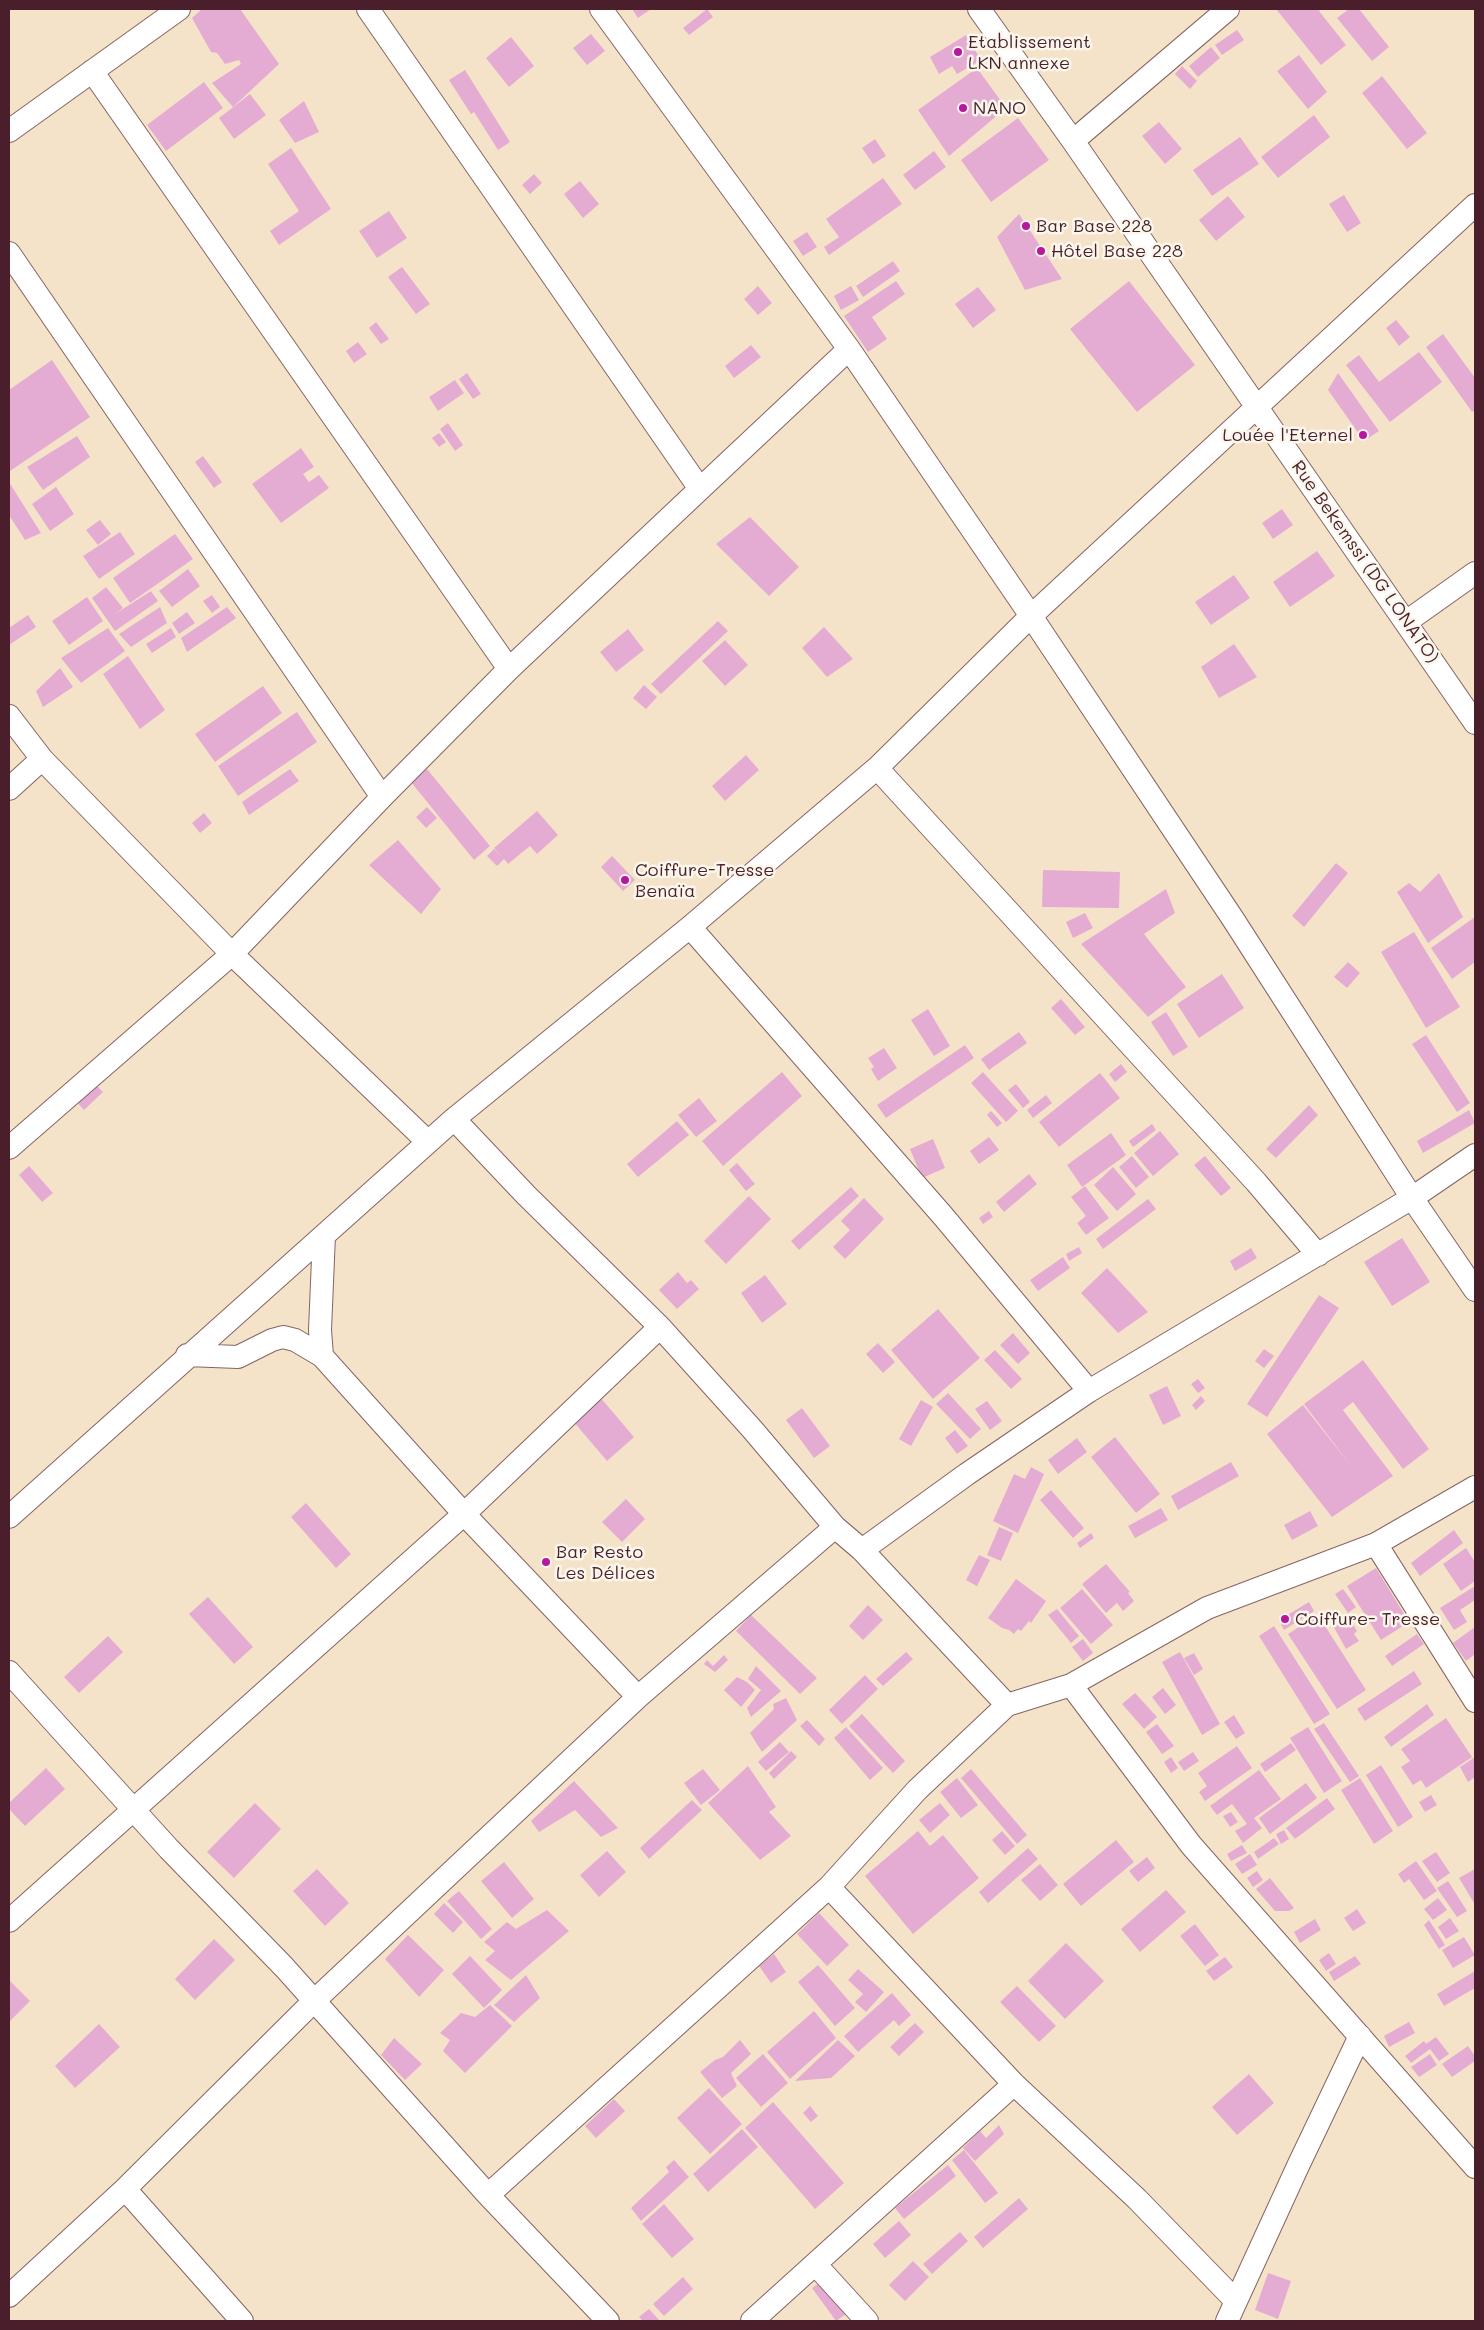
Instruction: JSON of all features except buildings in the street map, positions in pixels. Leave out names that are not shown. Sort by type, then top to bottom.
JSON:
[{"type":"street","points":[[9,130],[180,9]]},
{"type":"street","points":[[368,9],[700,489]]},
{"type":"street","points":[[601,9],[849,349],[1031,616],[1233,919],[1412,1198],[1475,1290]]},
{"type":"street","name":"Rue Bekemssi (DG LONATO)","points":[[979,9],[1073,141],[1475,723]]},
{"type":"street","points":[[1073,141],[1228,9]]},
{"type":"street","points":[[92,71],[509,669]]},
{"type":"street","points":[[9,1517],[187,1355],[454,1119],[690,927],[877,768],[1031,616],[1475,204]]},
{"type":"street","points":[[9,253],[382,797]]},
{"type":"street","points":[[9,1148],[232,954],[382,797],[509,669],[849,349]]},
{"type":"street","points":[[1406,622],[1475,573]]},
{"type":"street","points":[[9,716],[42,758],[232,954],[428,1142]]},
{"type":"street","points":[[9,789],[42,758]]},
{"type":"street","points":[[877,768],[1250,1175],[1318,1254]]},
{"type":"street","points":[[690,927],[943,1216],[1089,1391]]},
{"type":"street","points":[[454,1119],[526,1195],[660,1327],[752,1429],[835,1528],[862,1550],[1007,1705]]},
{"type":"street","points":[[862,1550],[967,1474],[1089,1391],[1412,1198],[1475,1155]]},
{"type":"street","points":[[322,1356],[320,1330],[324,1234]]},
{"type":"street","points":[[9,1920],[464,1514],[660,1327]]},
{"type":"street","points":[[187,1355],[238,1357],[248,1354],[272,1340],[283,1337],[295,1340],[322,1356],[464,1514],[638,1697]]},
{"type":"street","points":[[488,2196],[829,1887],[917,1790],[1007,1705],[1071,1685],[1206,1608],[1376,1544],[1475,1487]]},
{"type":"street","points":[[9,2296],[125,2189],[314,2001],[638,1697],[835,1528]]},
{"type":"street","points":[[1376,1544],[1475,1701]]},
{"type":"street","points":[[9,1672],[135,1809],[169,1849],[284,1967],[488,2196],[608,2321]]},
{"type":"street","points":[[1071,1685],[1191,1845],[1475,2167]]},
{"type":"street","points":[[829,1887],[1014,2084],[1137,2200],[1236,2300]]},
{"type":"street","points":[[1227,2321],[1360,2036]]},
{"type":"street","points":[[752,2321],[1014,2084]]},
{"type":"street","points":[[125,2189],[242,2321]]},
{"type":"street","points":[[815,2264],[867,2321]]},
{"type":"place","name":"Etablissement LKN annexe","points":[[958,52]]},
{"type":"place","name":"NANO","points":[[963,108]]},
{"type":"place","name":"Bar Base 228","points":[[1026,226]]},
{"type":"place","name":"Hôtel Base 228","points":[[1041,251]]},
{"type":"place","name":"Louée l'Eternel","points":[[1363,435]]},
{"type":"place","name":"Coiffure-Tresse Benaïa","points":[[625,880]]},
{"type":"place","name":"Bar Resto Les Délices","points":[[546,1562]]},
{"type":"place","name":"Coiffure- Tresse","points":[[1285,1619]]}]
